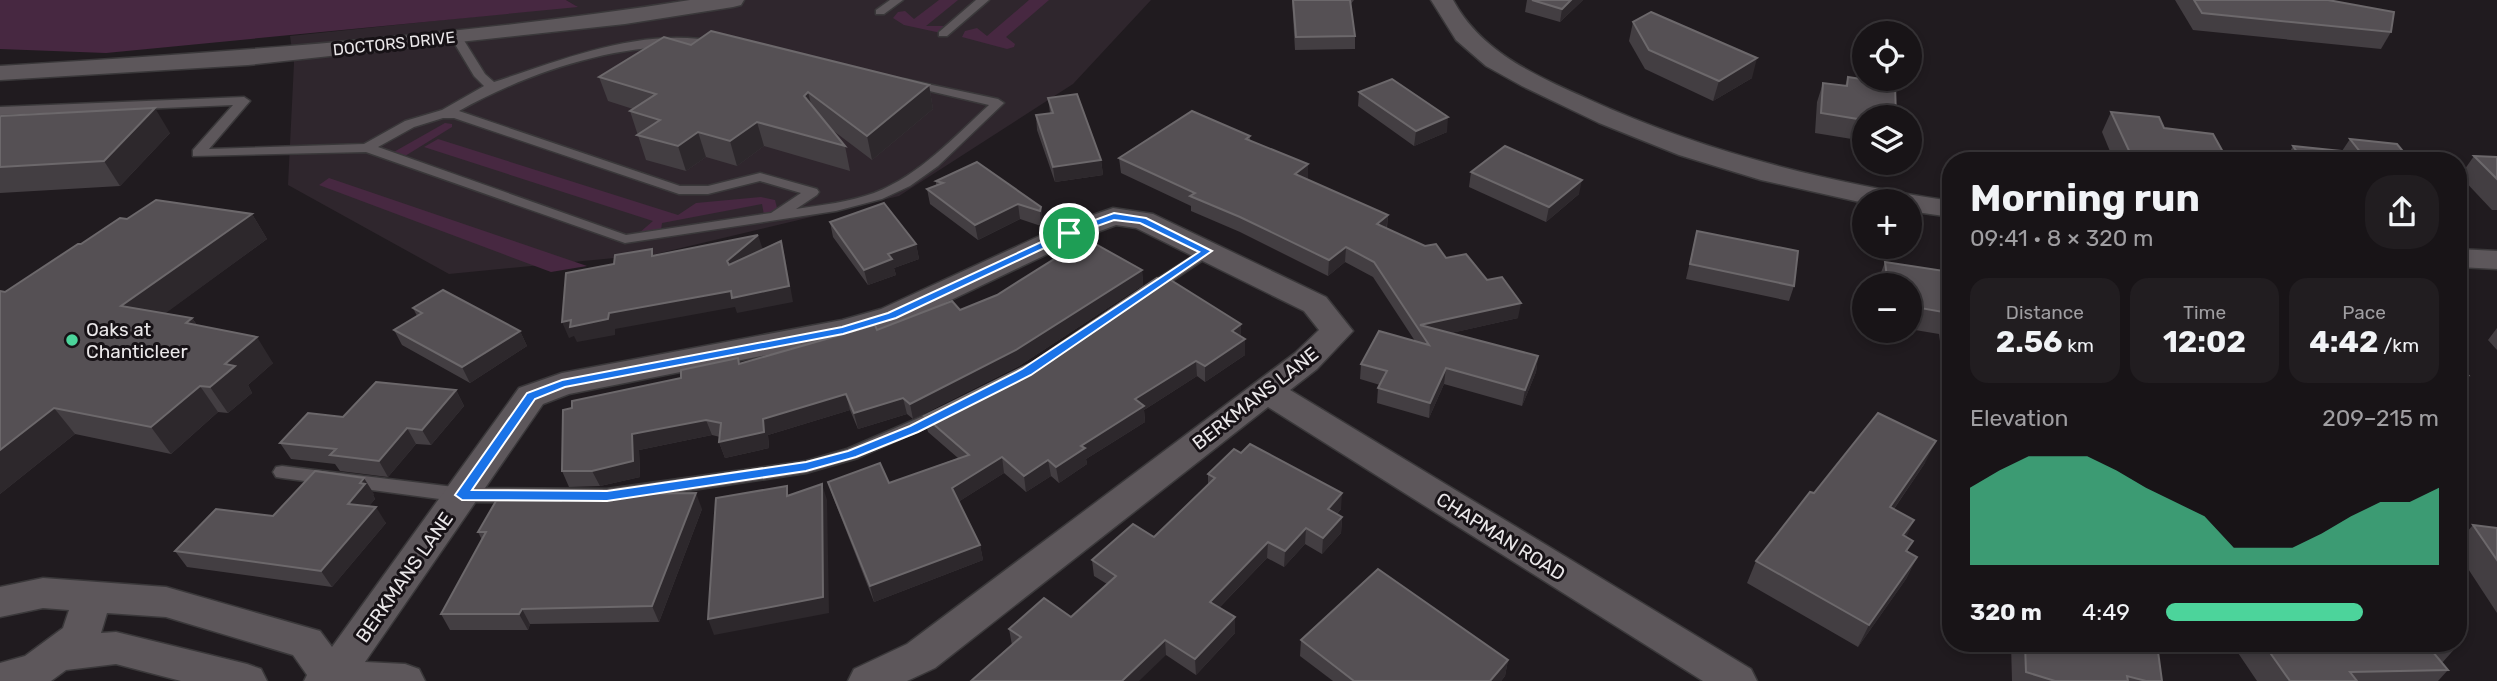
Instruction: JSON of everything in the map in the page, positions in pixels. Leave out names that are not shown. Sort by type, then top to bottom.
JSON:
[{"type":"street","name":"DOCTORS DRIVE","points":[[0,71],[54,71],[248,58],[625,17],[733,0]]},
{"type":"street","points":[[1442,0],[1449,16],[1464,37],[1487,57],[1509,71],[1605,117],[1673,146],[1732,165],[1783,180],[1852,193]]},
{"type":"street","points":[[1922,205],[1942,208]]},
{"type":"street","name":"BERKMANS LANE","points":[[329,680],[531,396],[562,384],[843,331],[892,316],[1069,233],[1114,216],[1143,220],[1315,304],[1337,331],[1306,361],[921,656],[868,681]]},
{"type":"street","points":[[2467,258],[2497,260]]},
{"type":"street","name":"CHAPMAN ROAD","points":[[1266,390],[1737,681]]},
{"type":"street","points":[[0,603],[43,593],[166,601],[306,643],[329,680],[405,681]]},
{"type":"street","points":[[0,680],[37,669],[80,637],[93,595]]},
{"type":"street","points":[[61,653],[116,648],[247,681]]},
{"type":"lane","points":[[880,12],[897,0]]},
{"type":"lane","points":[[943,34],[983,0]]},
{"type":"lane","points":[[456,36],[480,76],[492,87]]},
{"type":"lane","points":[[367,148],[426,116],[446,113],[492,87],[558,65],[629,48],[684,41],[727,47]]},
{"type":"lane","points":[[0,111],[244,101],[198,153],[367,148],[625,239],[845,205],[889,192],[917,175],[998,103],[900,80]]},
{"type":"lane","points":[[446,113],[678,190],[708,190],[760,177],[812,192],[775,217]]},
{"type":"lane","points":[[1134,300],[1207,251]]},
{"type":"lane","points":[[282,472],[462,495],[607,496],[806,467],[852,454],[914,429],[964,404]]},
{"type":"shaded area","points":[[0,0],[566,0],[578,7],[106,53],[0,49]]},
{"type":"shaded area","points":[[566,0],[1151,0],[1073,84],[899,196],[656,254],[449,274],[288,185],[294,63],[290,36],[576,6]]},
{"type":"shaded area","points":[[939,0],[958,0],[926,26],[947,26],[941,33],[904,25],[893,18],[898,12],[905,11],[914,19]]},
{"type":"shaded area","points":[[1029,0],[1049,0],[1006,37],[1015,44],[1014,47],[1007,49],[962,37],[965,31],[977,28],[987,36]]},
{"type":"shaded area","points":[[445,123],[452,124],[452,127],[405,156],[397,157],[392,153]]},
{"type":"shaded area","points":[[438,139],[678,215],[696,203],[761,197],[775,200],[777,208],[774,213],[764,215],[762,204],[662,223],[660,237],[644,238],[639,233],[653,221],[424,147]]},
{"type":"shaded area","points":[[329,178],[587,266],[551,272],[319,185]]},
{"type":"building","points":[[1293,0],[1350,0],[1355,36],[1296,37]]},
{"type":"building","points":[[1532,0],[1571,0],[1562,9]]},
{"type":"building","points":[[2194,0],[2328,0],[2394,12],[2391,32],[2202,13]]},
{"type":"building","points":[[1651,12],[1757,58],[1719,81],[1649,50],[1633,22]]},
{"type":"building","points":[[711,31],[929,85],[867,136],[808,92],[804,96],[845,146],[757,122],[730,141],[698,132],[678,146],[637,135],[660,120],[630,111],[656,94],[599,77],[664,37],[691,45]]},
{"type":"building","points":[[1848,77],[1852,78],[1852,91],[1895,91],[1896,105],[1852,105],[1852,118],[1821,113],[1823,83],[1847,86]]},
{"type":"building","points":[[1392,79],[1448,117],[1416,131],[1359,92]]},
{"type":"building","points":[[1077,94],[1101,160],[1053,167],[1036,115],[1053,113],[1048,98]]},
{"type":"building","points":[[155,108],[104,161],[0,167],[1,116]]},
{"type":"building","points":[[1192,111],[1250,136],[1246,139],[1308,164],[1295,174],[1388,215],[1377,224],[1425,246],[1436,244],[1446,258],[1466,254],[1487,280],[1502,277],[1521,303],[1420,325],[1538,356],[1525,390],[1446,368],[1430,403],[1378,388],[1387,371],[1361,364],[1379,331],[1429,345],[1374,262],[1346,247],[1329,260],[1190,196],[1195,193],[1119,158]]},
{"type":"building","points":[[2111,112],[2159,117],[2164,128],[2213,134],[2223,152],[2130,152]]},
{"type":"building","points":[[2350,139],[2397,144],[2404,152],[2360,152]]},
{"type":"building","points":[[1505,146],[1582,180],[1549,207],[1471,172]]},
{"type":"building","points":[[2293,146],[2351,152],[2297,152]]},
{"type":"building","points":[[2474,156],[2497,157],[2497,179]]},
{"type":"building","points":[[977,162],[1041,207],[1040,211],[1018,204],[975,225],[927,189],[943,183],[936,181]]},
{"type":"building","name":"Oaks at Chanticleer","points":[[156,200],[252,214],[121,306],[192,318],[186,323],[257,337],[225,364],[235,366],[210,387],[200,386],[151,427],[54,408],[0,450],[0,291],[5,292],[120,218],[127,219]]},
{"type":"building","points":[[884,203],[916,244],[888,254],[892,259],[864,270],[830,222]]},
{"type":"building","points":[[1697,231],[1798,251],[1794,286],[1690,264]]},
{"type":"building","points":[[1074,232],[1142,270],[1016,350],[910,404],[903,398],[854,413],[846,394],[763,419],[764,432],[719,442],[721,423],[706,420],[632,434],[633,461],[592,471],[562,471],[563,410],[572,408],[572,401],[681,378],[681,370],[738,358],[739,364],[875,325],[877,330],[952,301],[960,310],[997,295],[1078,244]]},
{"type":"building","points":[[758,235],[727,261],[729,265],[781,241],[789,286],[732,298],[731,291],[609,313],[608,319],[570,327],[571,320],[562,322],[566,273],[614,264],[615,255],[652,249],[652,256]]},
{"type":"building","points":[[1885,262],[1942,271],[1942,312],[1922,308],[1922,273],[1886,273]]},
{"type":"building","points":[[1157,278],[1165,282],[1169,279],[1241,324],[1232,331],[1245,339],[1205,366],[1196,361],[1135,399],[1144,406],[1081,446],[1085,448],[1056,467],[1048,460],[1024,476],[1002,457],[952,488],[980,545],[870,586],[828,482],[880,463],[889,483],[969,455],[924,416],[1031,363]]},
{"type":"building","points":[[443,290],[520,331],[462,367],[394,330],[422,313],[413,308]]},
{"type":"building","points":[[376,382],[456,390],[422,430],[407,428],[379,461],[330,455],[336,449],[280,443],[308,413],[343,417]]},
{"type":"building","points":[[1878,413],[1936,441],[1890,507],[1914,520],[1903,535],[1913,541],[1906,551],[1917,557],[1869,625],[1756,561],[1810,492],[1814,493]]},
{"type":"building","points":[[1250,444],[1342,493],[1328,509],[1342,517],[1323,538],[1306,528],[1285,551],[1268,542],[1210,602],[1235,617],[1195,659],[1165,640],[1122,681],[971,681],[1021,637],[1009,629],[1044,598],[1071,617],[1116,576],[1092,560],[1133,524],[1154,537],[1215,478],[1208,474],[1234,449],[1241,453]]},
{"type":"building","points":[[315,471],[364,478],[360,483],[365,484],[348,504],[376,507],[321,571],[175,551],[216,509],[273,516]]},
{"type":"building","points":[[822,484],[823,597],[708,619],[716,498],[787,486],[787,496]]},
{"type":"building","points":[[696,493],[652,606],[522,609],[519,614],[441,614],[486,532],[478,532],[496,501],[561,501],[562,495]]},
{"type":"building","points":[[2473,525],[2497,528],[2497,560]]},
{"type":"building","points":[[1378,569],[1508,660],[1490,681],[1354,681],[1301,640]]},
{"type":"building","points":[[2025,652],[2158,652],[2162,681],[2146,681],[2127,676],[2128,681],[2055,681],[2026,672]]},
{"type":"building","points":[[2270,652],[2433,652],[2448,670],[2350,672],[2357,681],[2290,681]]},
{"type":"place","name":"Oaks at Chanticleer","points":[[72,340]]},
{"type":"route","points":[[1114,216],[1143,220],[1207,251],[1027,372],[914,429],[852,454],[806,467],[607,496],[462,495],[531,396],[562,384],[843,331],[892,316],[1069,233],[1114,216]]}]
